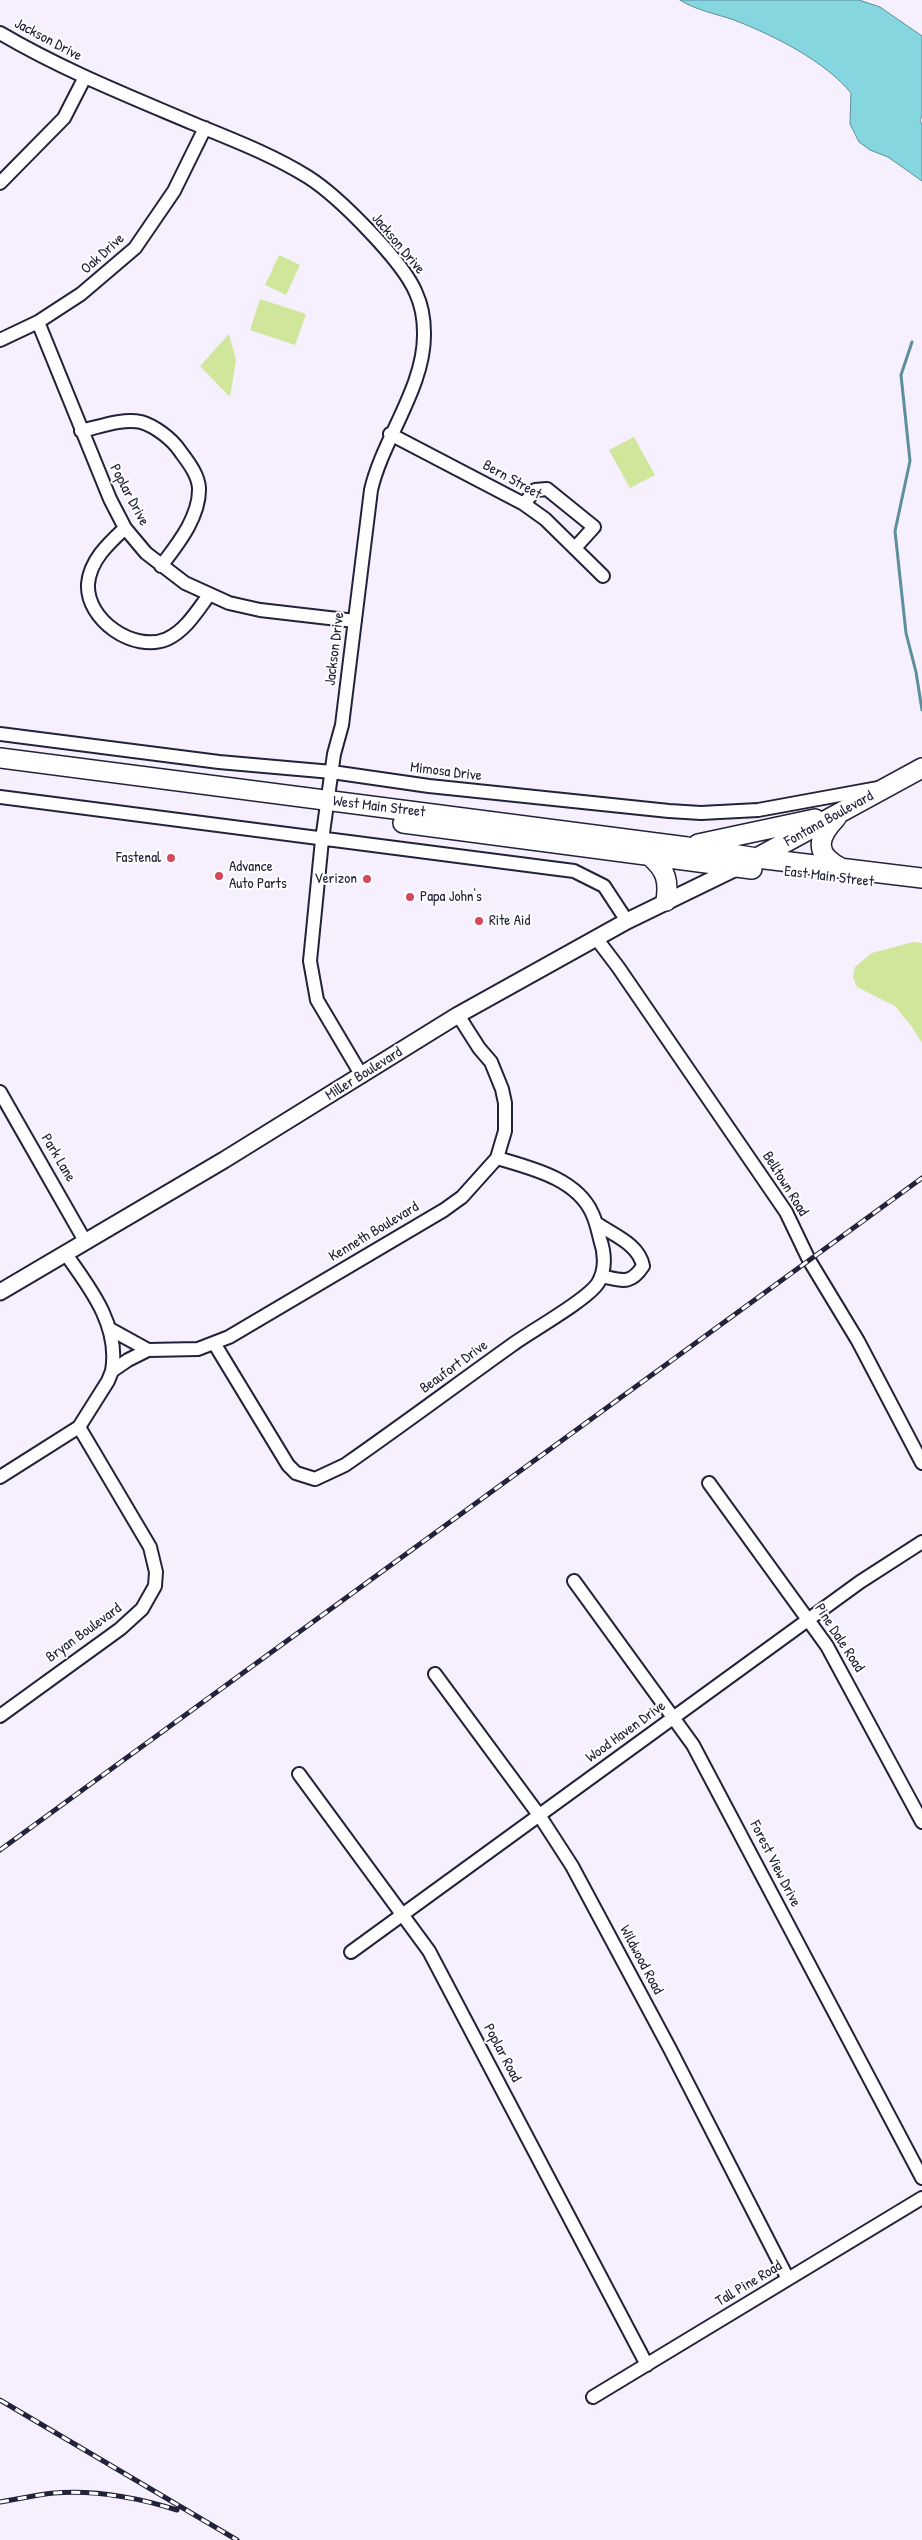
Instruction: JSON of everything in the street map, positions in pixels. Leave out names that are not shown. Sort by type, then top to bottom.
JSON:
[{"type":"main road","name":"West Main Street","points":[[0,758],[327,805],[736,868]]},
{"type":"main road","name":"Fontana Boulevard","points":[[736,868],[841,814],[921,768]]},
{"type":"main road","name":"West Main Street","points":[[0,769],[687,847],[757,858]]},
{"type":"main road","points":[[687,847],[841,814]]},
{"type":"main road","points":[[840,868],[824,856],[821,845],[824,832],[841,814]]},
{"type":"main road","points":[[651,856],[661,866],[667,877],[666,900]]},
{"type":"main road","name":"East Main Street","points":[[757,858],[922,878]]},
{"type":"main road","name":"East Main Street","points":[[736,868],[922,888]]},
{"type":"street","name":"Jackson Drive","points":[[0,33],[38,55],[85,78],[205,128],[294,169],[322,187],[374,238],[409,278],[421,306],[424,336],[414,382],[380,458],[371,490],[342,725],[327,805],[310,942],[311,974],[317,1000],[362,1076]]},
{"type":"street","points":[[0,183],[64,118],[85,78]]},
{"type":"street","name":"Oak Drive","points":[[0,340],[38,322],[81,294],[135,248],[178,184],[205,128]]},
{"type":"street","name":"Poplar Drive","points":[[38,322],[110,499],[125,528],[146,553],[185,583],[229,603],[260,610],[355,621]]},
{"type":"street","points":[[81,431],[115,423],[141,422],[158,431],[176,445],[192,467],[198,488],[195,508],[182,540],[161,566]]},
{"type":"street","name":"Bern Street","points":[[390,434],[524,504],[545,519],[603,576]]},
{"type":"street","points":[[524,504],[535,490],[547,489],[594,527],[575,548]]},
{"type":"street","points":[[125,528],[100,553],[88,584],[92,604],[115,631],[148,643],[167,639],[185,627],[209,595]]},
{"type":"street","name":"Mimosa Drive","points":[[0,734],[218,762],[332,772],[429,786],[630,808],[701,813],[758,810],[786,806],[851,791],[889,786]]},
{"type":"street","points":[[0,797],[574,871],[604,886],[627,921]]},
{"type":"street","name":"Miller Boulevard","points":[[0,1292],[362,1076],[458,1015],[666,900],[736,868]]},
{"type":"street","name":"Belltown Road","points":[[596,938],[618,967],[786,1212],[809,1260],[858,1341],[922,1462]]},
{"type":"street","name":"Kenneth Boulevard","points":[[112,1371],[148,1350],[198,1349],[214,1343],[252,1324],[444,1210],[462,1197],[496,1158],[505,1131],[502,1089],[491,1062],[479,1048],[458,1015]]},
{"type":"street","name":"Park Lane","points":[[0,1092],[85,1240]]},
{"type":"street","points":[[496,1158],[540,1171],[568,1186],[585,1202],[596,1224],[603,1252],[601,1276],[629,1280],[636,1277],[643,1266],[641,1256],[635,1248],[596,1224]]},
{"type":"street","points":[[0,1477],[79,1427],[108,1381],[112,1371],[115,1356],[110,1329],[101,1306],[65,1253]]},
{"type":"street","name":"Beaufort Drive","points":[[214,1343],[288,1465],[296,1473],[315,1479],[345,1465],[512,1345],[591,1292],[601,1276]]},
{"type":"street","points":[[110,1329],[148,1350]]},
{"type":"street","name":"Bryan Boulevard","points":[[0,1716],[120,1629],[142,1609],[155,1586],[156,1572],[150,1547],[79,1427]]},
{"type":"street","name":"Pine Dale Road","points":[[709,1483],[809,1620],[846,1677],[922,1822]]},
{"type":"street","name":"Wood Haven Drive","points":[[351,1952],[868,1577],[922,1542]]},
{"type":"street","name":"Forest View Drive","points":[[574,1581],[693,1745],[922,2178]]},
{"type":"street","name":"Wildwood Road","points":[[435,1674],[539,1815],[572,1866],[653,2017],[788,2279]]},
{"type":"street","name":"Poplar Road","points":[[300,1774],[403,1914],[443,1977],[647,2365]]},
{"type":"street","name":"Tall Pine Road","points":[[593,2397],[922,2198]]},
{"type":"green space","points":[[279,255],[300,265],[286,295],[265,285]]},
{"type":"green space","points":[[260,299],[306,314],[295,345],[250,330]]},
{"type":"green space","points":[[229,334],[236,360],[230,397],[200,366]]},
{"type":"green space","points":[[634,437],[655,475],[630,488],[609,450]]},
{"type":"green space","points":[[913,942],[922,943],[922,1043],[895,1006],[857,987],[853,977],[855,967],[872,953]]},
{"type":"water","points":[[680,0],[859,0],[880,7],[922,36],[922,116],[920,120],[922,125],[922,181],[888,157],[870,150],[859,142],[850,124],[851,93],[827,70],[797,50],[765,33],[734,20],[706,12]]},
{"type":"waterway","points":[[912,342],[901,375],[910,461],[895,531],[906,633],[916,672],[922,710]]},
{"type":"railway","points":[[0,1850],[922,1178]]},
{"type":"railway","points":[[0,2400],[237,2540]]},
{"type":"railway","points":[[0,2502],[69,2492],[132,2499],[177,2510]]},
{"type":"place","name":"Fastenal","points":[[171,858]]},
{"type":"place","name":"Advance Auto Parts","points":[[219,876]]},
{"type":"place","name":"Verizon","points":[[367,879]]},
{"type":"place","name":"Papa John's","points":[[410,897]]},
{"type":"place","name":"Rite Aid","points":[[479,921]]}]
